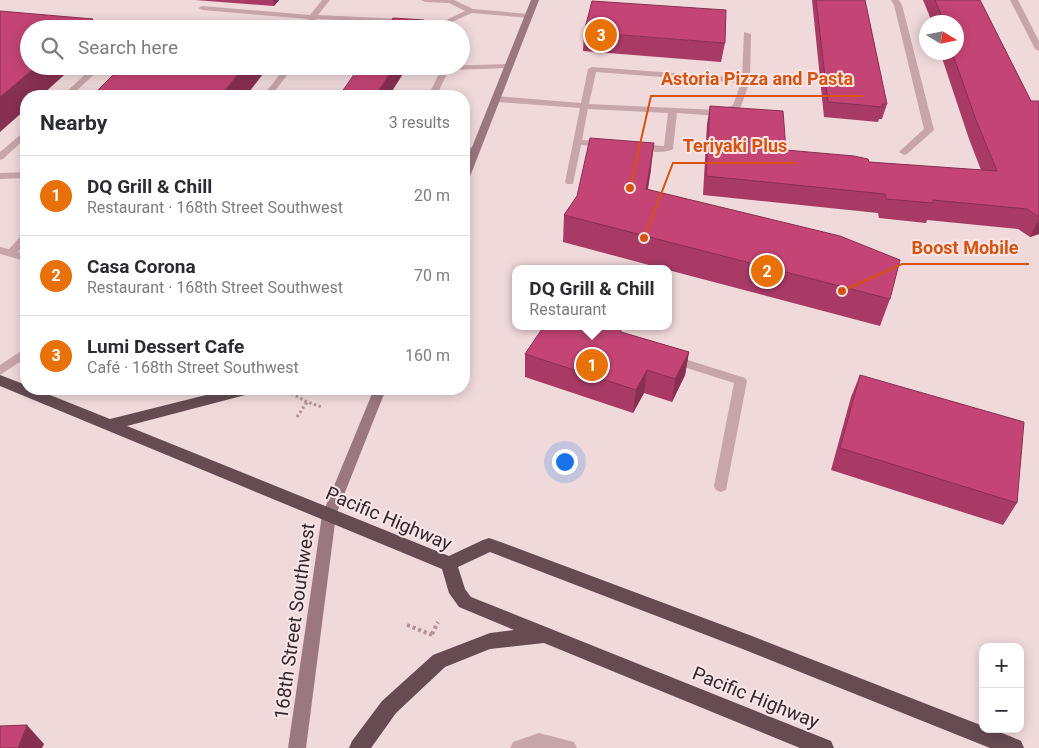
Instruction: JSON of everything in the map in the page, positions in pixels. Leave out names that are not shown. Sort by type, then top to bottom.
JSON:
[{"type":"highway","name":"Pacific Highway","points":[[0,380],[20,388]]},
{"type":"highway","name":"Pacific Highway","points":[[37,395],[449,564],[458,593],[465,602],[546,634],[794,742],[824,748]]},
{"type":"highway","points":[[109,424],[225,395]]},
{"type":"highway","points":[[449,564],[489,545],[746,642],[1014,748]]},
{"type":"highway","points":[[359,748],[390,707],[438,662],[490,641],[546,634]]},
{"type":"main road","points":[[470,163],[535,0]]},
{"type":"main road","name":"168th Street Southwest","points":[[297,748],[329,515],[378,395]]},
{"type":"street","points":[[312,20],[312,17],[326,0]]},
{"type":"street","points":[[425,0],[450,1],[471,11],[529,16]]},
{"type":"street","points":[[895,0],[929,130],[904,152]]},
{"type":"street","points":[[1014,0],[1039,49]]},
{"type":"street","points":[[202,8],[378,20]]},
{"type":"street","points":[[451,20],[471,11]]},
{"type":"street","points":[[496,99],[719,113],[737,107],[746,81],[747,34]]},
{"type":"street","points":[[470,67],[509,66]]},
{"type":"street","points":[[570,182],[592,70],[746,81]]},
{"type":"street","points":[[73,90],[89,75]]},
{"type":"street","points":[[272,90],[283,75]]},
{"type":"street","points":[[435,90],[442,75]]},
{"type":"street","points":[[632,146],[668,149],[672,111]]},
{"type":"street","points":[[0,157],[20,139]]},
{"type":"street","points":[[578,142],[614,145]]},
{"type":"street","points":[[470,150],[475,150]]},
{"type":"street","points":[[0,176],[20,175]]},
{"type":"street","points":[[5,252],[20,242]]},
{"type":"street","points":[[5,252],[20,256]]},
{"type":"street","points":[[660,355],[741,381],[721,486]]},
{"type":"street","points":[[0,371],[20,356]]},
{"type":"street","points":[[519,748],[539,742],[568,748]]},
{"type":"path","points":[[294,395],[307,402],[322,406]]},
{"type":"path","points":[[297,417],[307,402]]},
{"type":"path","points":[[431,634],[438,622]]},
{"type":"path","points":[[407,625],[431,634],[436,638]]},
{"type":"building","points":[[816,0],[865,0],[887,104],[882,104],[883,107],[828,102]]},
{"type":"building","points":[[935,0],[980,0],[1031,101],[1039,101],[1039,217],[1027,209],[933,200],[933,203],[886,199],[885,194],[706,176],[710,106],[783,111],[786,150],[854,156],[868,159],[869,162],[997,171],[976,120],[955,60],[964,60],[964,15],[941,15]]},
{"type":"building","points":[[592,1],[726,10],[725,43],[584,32]]},
{"type":"building","points":[[0,11],[93,19],[20,20],[20,75],[26,75],[0,97]]},
{"type":"building","points":[[393,18],[424,20],[392,20]]},
{"type":"building","points":[[113,75],[238,75],[225,90],[98,90]]},
{"type":"building","points":[[354,75],[389,75],[379,90],[343,90]]},
{"type":"building","points":[[590,138],[654,143],[646,189],[840,236],[900,260],[890,299],[564,215],[577,196]]},
{"type":"building","points":[[541,330],[621,330],[621,332],[689,352],[675,379],[647,370],[636,390],[525,354]]},
{"type":"building","points":[[860,375],[1024,422],[1017,503],[840,448]]},
{"type":"building","points":[[27,725],[18,748],[0,748],[0,726]]},
{"type":"place","name":"Lumi Dessert Cafe","points":[[601,35]]},
{"type":"place","name":"Astoria Pizza and Pasta","points":[[630,188]]},
{"type":"place","name":"Teriyaki Plus","points":[[644,238]]},
{"type":"place","name":"Casa Corona","points":[[767,271]]},
{"type":"place","name":"Boost Mobile","points":[[842,291]]},
{"type":"place","name":"DQ Grill & Chill","points":[[592,365]]}]
